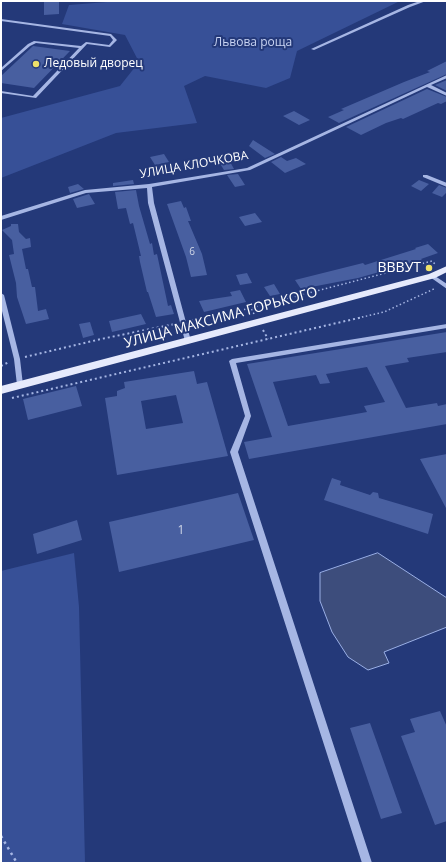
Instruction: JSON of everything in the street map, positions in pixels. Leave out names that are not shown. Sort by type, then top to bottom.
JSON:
[{"type":"main road","name":"УЛИЦА МАКСИМА ГОРЬКОГО","points":[[1,390],[432,276],[447,270]]},
{"type":"street","points":[[313,49],[409,6],[424,1]]},
{"type":"street","points":[[1,20],[111,34],[115,40],[110,46],[86,44],[34,96],[1,92]]},
{"type":"street","points":[[1,70],[34,42],[82,47]]},
{"type":"street","name":"УЛИЦА КЛОЧКОВА","points":[[1,218],[85,192],[149,186],[248,169],[447,76]]},
{"type":"street","points":[[428,85],[447,95]]},
{"type":"street","points":[[426,176],[447,185]]},
{"type":"street","points":[[149,186],[151,203],[188,341]]},
{"type":"street","points":[[432,276],[446,286]]},
{"type":"street","points":[[1,295],[17,359],[20,385]]},
{"type":"street","points":[[367,863],[234,452],[248,416],[232,361],[447,326]]},
{"type":"path","points":[[17,359],[101,339],[251,308],[432,261]]},
{"type":"path","points":[[8,399],[384,312],[446,286]]},
{"type":"path","points":[[251,308],[268,339]]},
{"type":"path","points":[[1,836],[17,863]]},
{"type":"green space","name":"Львова роща","points":[[120,1],[400,1],[297,51],[290,78],[266,88],[205,76],[184,86],[197,123],[116,133],[1,178],[1,118],[120,86],[139,62],[125,35],[62,24],[69,5]]},
{"type":"green space","points":[[74,553],[79,607],[85,863],[1,863],[1,571]]},
{"type":"shaded area","points":[[378,553],[447,598],[447,627],[384,652],[389,663],[368,670],[348,657],[332,632],[320,601],[320,573]]},
{"type":"building","points":[[44,1],[59,1],[59,14],[44,15]]},
{"type":"building","name":"Ледовый дворец","points":[[33,46],[70,51],[34,88],[1,83],[1,76]]},
{"type":"building","points":[[447,61],[447,74],[339,123],[328,117],[344,110],[341,109],[430,72],[427,71]]},
{"type":"building","points":[[447,80],[447,91],[435,85]]},
{"type":"building","points":[[427,89],[447,97],[447,101],[441,104],[438,103],[403,119],[401,118],[386,123],[361,135],[346,127]]},
{"type":"building","points":[[294,111],[310,120],[299,125],[283,116]]},
{"type":"building","points":[[253,140],[275,154],[265,158],[249,146]]},
{"type":"building","points":[[164,154],[169,162],[155,165],[150,157]]},
{"type":"building","points":[[281,157],[287,161],[296,158],[306,164],[285,173],[271,162]]},
{"type":"building","points":[[229,160],[234,169],[224,170],[219,162]]},
{"type":"building","points":[[238,174],[245,185],[235,187],[227,175]]},
{"type":"building","points":[[133,180],[134,184],[113,186],[113,183]]},
{"type":"building","points":[[419,180],[429,184],[421,191],[411,186]]},
{"type":"building","points":[[78,184],[84,189],[70,193],[68,187]]},
{"type":"building","points":[[439,185],[447,188],[447,192],[442,197],[432,193]]},
{"type":"building","points":[[136,190],[150,244],[152,243],[154,255],[157,254],[168,306],[171,305],[174,314],[156,317],[147,292],[139,256],[141,256],[133,223],[130,224],[126,208],[118,209],[115,192]]},
{"type":"building","points":[[89,194],[95,204],[77,208],[73,199]]},
{"type":"building","points":[[181,201],[184,208],[186,207],[191,221],[188,221],[202,254],[207,275],[191,277],[186,257],[167,204]]},
{"type":"building","points":[[255,213],[262,222],[245,226],[239,217]]},
{"type":"building","points":[[11,224],[18,224],[19,232],[26,239],[30,238],[31,247],[22,249],[26,269],[28,269],[32,287],[35,287],[38,311],[46,309],[49,319],[26,324],[17,297],[16,283],[9,255],[14,254],[12,240],[2,230],[11,226]]},
{"type":"building","points":[[428,244],[438,253],[421,259],[422,260],[358,278],[301,289],[295,280],[363,263],[365,265]]},
{"type":"building","points":[[247,273],[252,283],[240,285],[236,275]]},
{"type":"building","points":[[274,284],[280,294],[270,296],[264,287]]},
{"type":"building","points":[[240,290],[246,302],[204,312],[199,301],[232,296],[230,292]]},
{"type":"building","points":[[141,314],[146,324],[112,332],[109,321]]},
{"type":"building","points":[[90,322],[94,335],[83,338],[79,324]]},
{"type":"building","points":[[447,332],[447,352],[407,358],[409,362],[385,366],[406,408],[437,403],[438,406],[447,404],[447,424],[249,459],[244,442],[272,437],[247,364]],"holes":[[[367,367],[385,402],[364,406],[367,412],[288,426],[273,382],[316,375],[320,384],[330,383],[326,374]]]},
{"type":"building","points":[[194,371],[197,384],[207,382],[228,456],[117,475],[105,398],[117,396],[117,391],[125,388],[124,382]],"holes":[[[176,395],[183,423],[146,429],[141,401]]]},
{"type":"building","points":[[76,386],[82,406],[28,420],[23,399]]},
{"type":"building","points":[[447,454],[447,510],[420,459]]},
{"type":"building","points":[[332,478],[341,481],[340,485],[370,495],[373,492],[378,493],[379,498],[433,514],[428,534],[324,500]]},
{"type":"building","points":[[238,493],[254,540],[119,572],[109,522]]},
{"type":"building","points":[[77,520],[82,540],[37,554],[33,534]]},
{"type":"building","points":[[440,711],[447,727],[447,821],[435,825],[401,736],[415,732],[410,719]]},
{"type":"building","points":[[370,723],[402,813],[381,819],[350,728]]},
{"type":"place","name":"Ледовый дворец","points":[[36,64]]},
{"type":"place","name":"ВВВУТ","points":[[429,268]]}]
